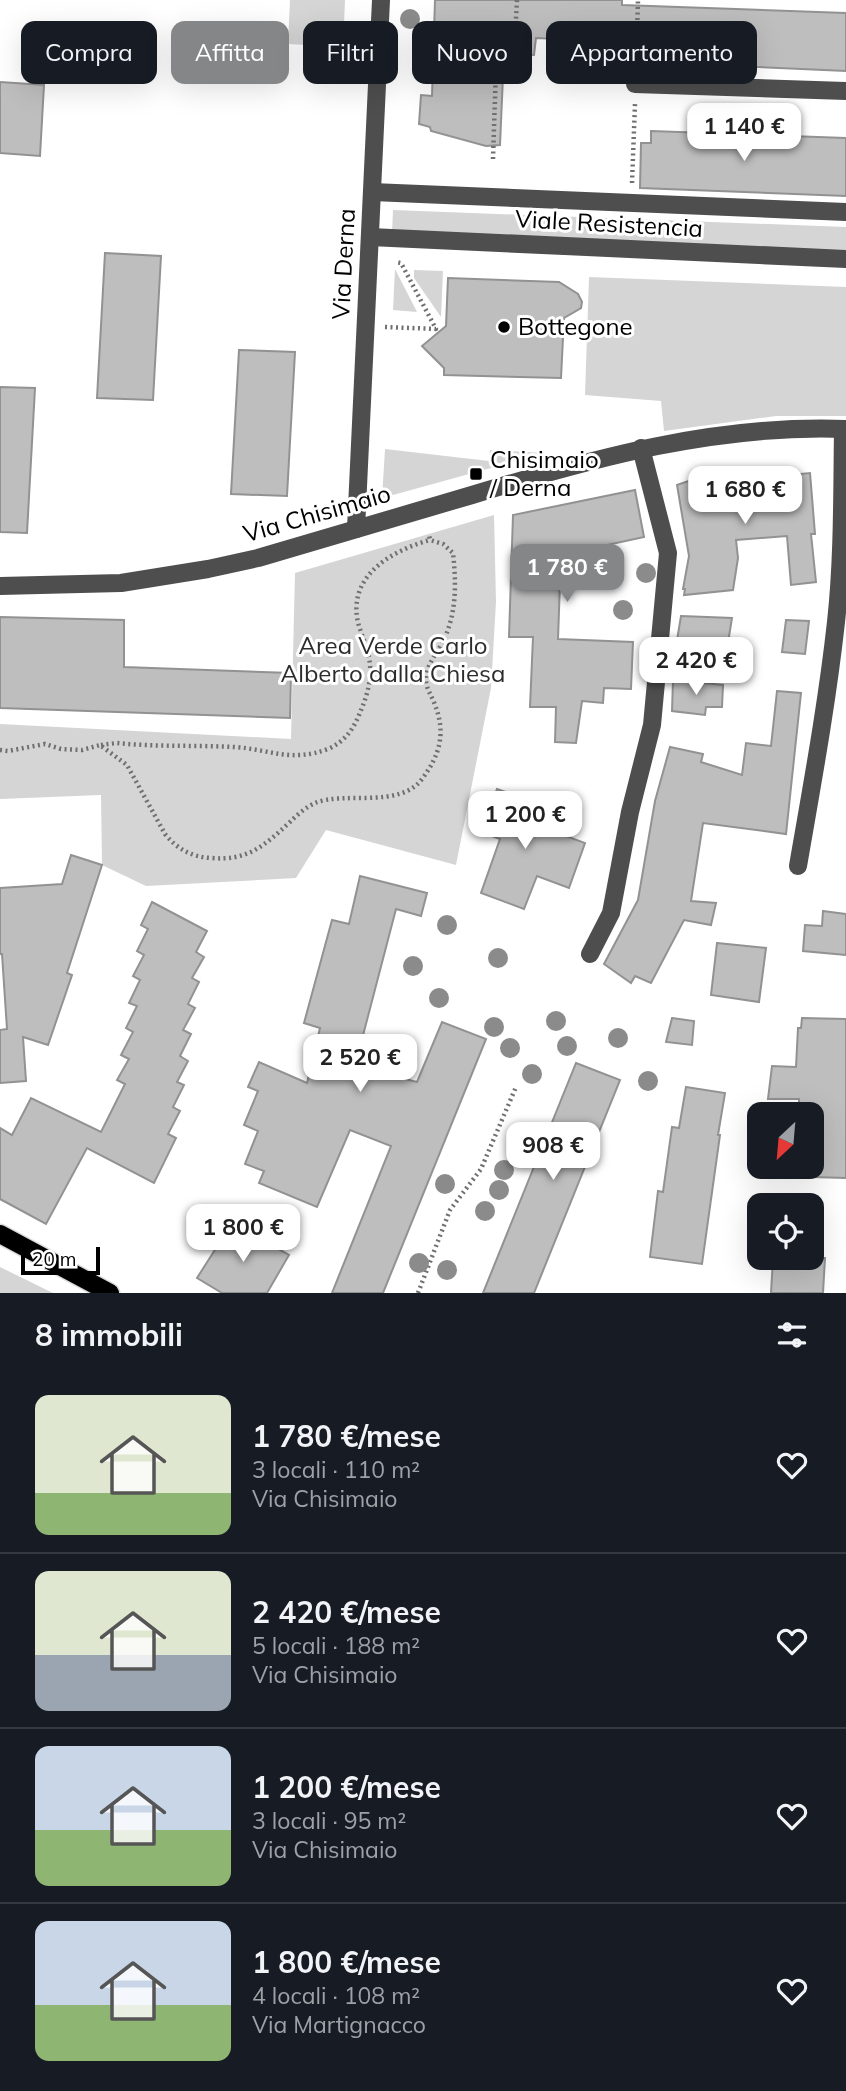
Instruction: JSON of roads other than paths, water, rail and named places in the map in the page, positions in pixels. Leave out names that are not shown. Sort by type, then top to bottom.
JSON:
[{"type":"main road","points":[[0,1234],[110,1293]]},
{"type":"street","name":"Via Derna","points":[[356,529],[381,0]]},
{"type":"street","points":[[635,84],[846,91]]},
{"type":"street","name":"Viale Resistencia","points":[[372,192],[846,212]]},
{"type":"street","name":"Viale Resistencia","points":[[370,237],[846,259]]},
{"type":"street","name":"Via Chisimaio","points":[[0,586],[86,586],[165,577],[258,558],[562,468],[641,448],[738,433],[844,429],[841,552],[836,620],[827,698],[798,866]]},
{"type":"street","points":[[590,954],[611,913],[629,812],[652,725],[667,553],[641,448]]},
{"type":"place","name":"Bottegone","points":[[504,327]]},
{"type":"place","name":"Chisimaio / Derna","points":[[476,474]]},
{"type":"park label","name":"Area Verde Carlo Alberto dalla Chiesa","points":[[393,660]]}]
